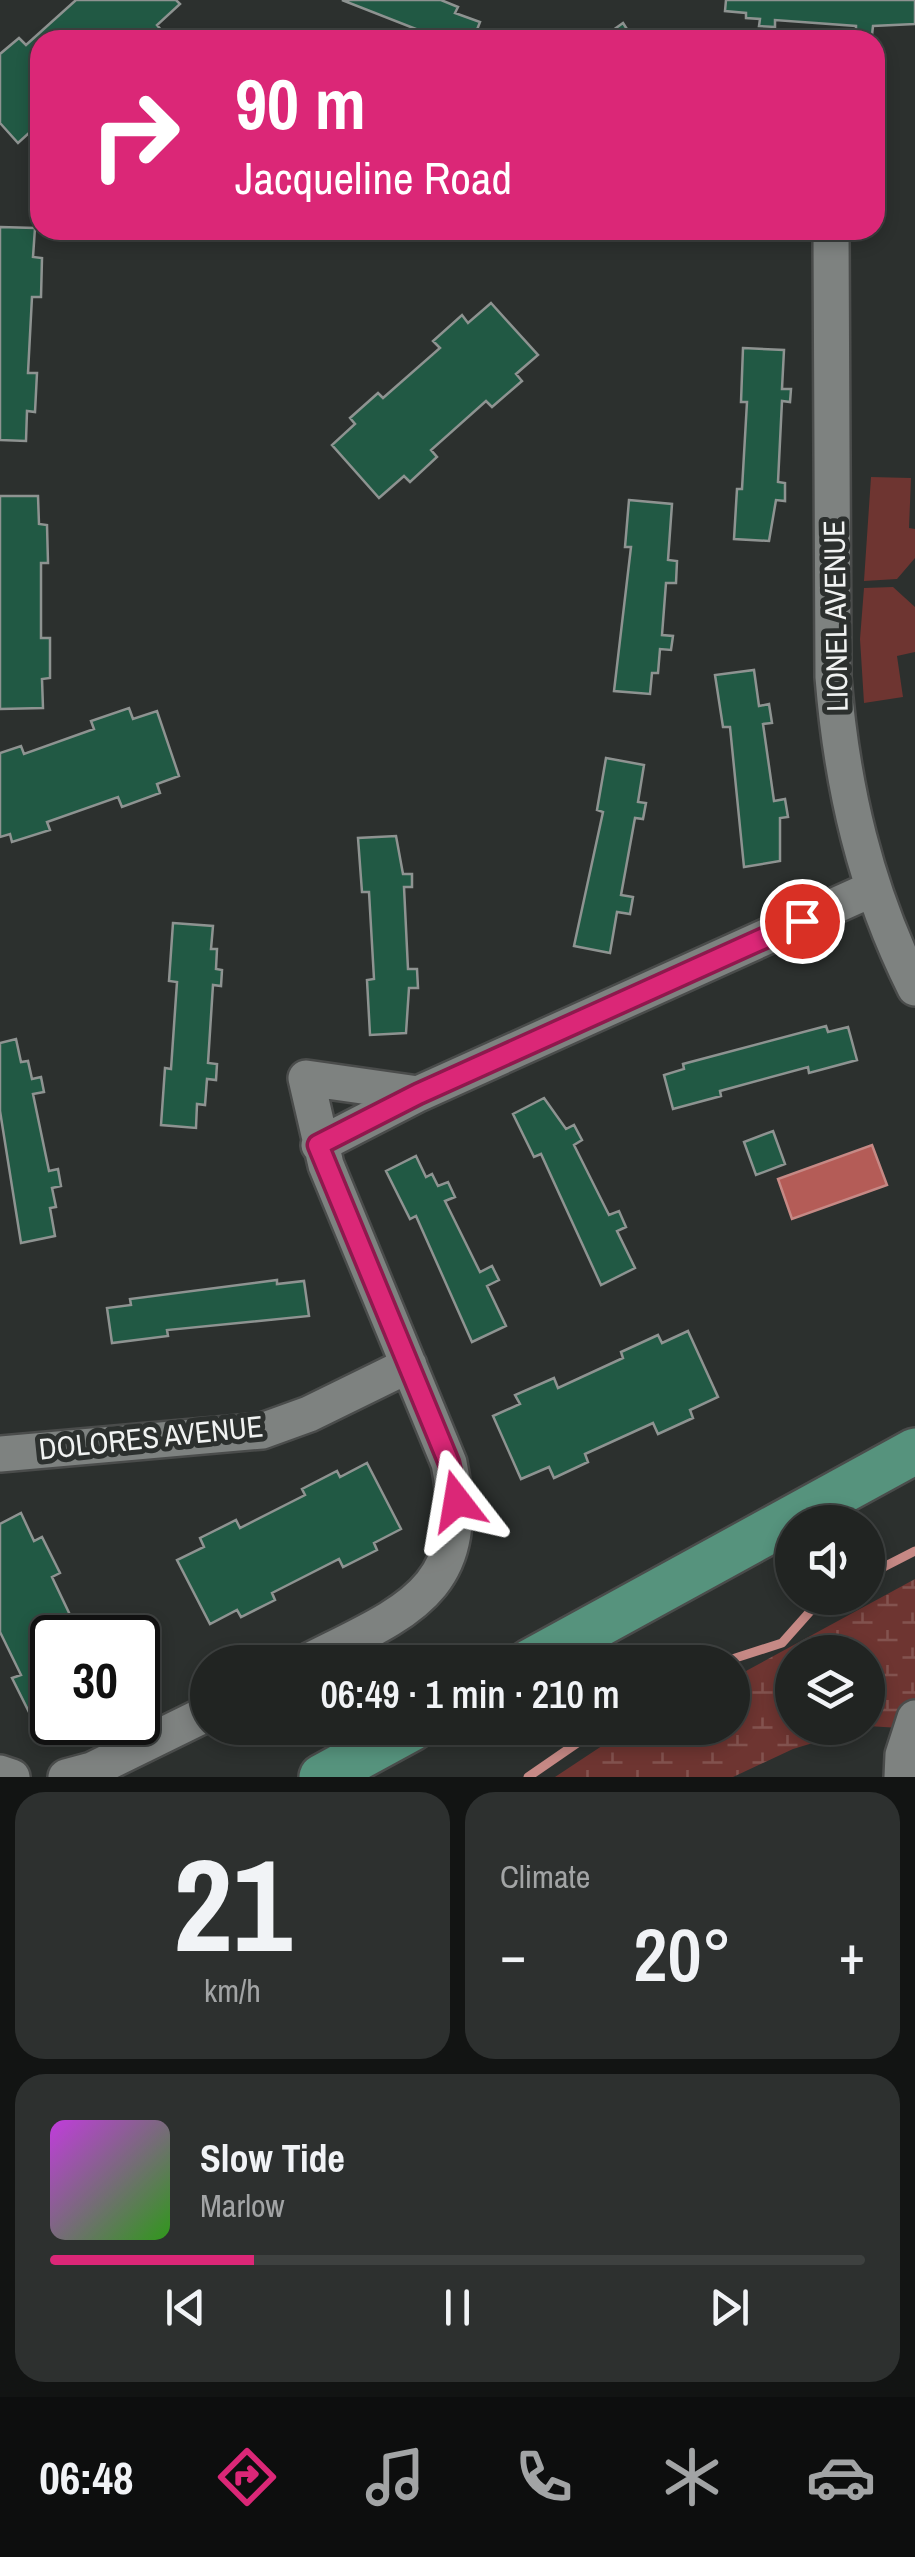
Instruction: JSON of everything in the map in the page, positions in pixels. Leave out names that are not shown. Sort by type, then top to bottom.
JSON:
[{"type":"main road","points":[[561,1645],[915,1451]]},
{"type":"main road","points":[[322,1777],[381,1745]]},
{"type":"street","name":"LIONEL AVENUE","points":[[831,240],[833,677],[851,818],[872,890],[915,988]]},
{"type":"street","points":[[318,1145],[418,1094],[872,890]]},
{"type":"street","points":[[339,1645],[414,1605],[442,1572],[455,1538],[457,1501],[449,1463],[318,1145],[306,1078],[418,1094]]},
{"type":"street","name":"DOLORES AVENUE","points":[[0,1454],[262,1431],[309,1414],[409,1364]]},
{"type":"street","points":[[902,1777],[902,1756],[915,1718]]},
{"type":"street","points":[[66,1777],[92,1770],[190,1722]]},
{"type":"street","points":[[0,1773],[12,1777]]},
{"type":"green space","points":[[871,477],[911,478],[909,528],[915,529],[915,558],[897,579],[864,581]]},
{"type":"green space","points":[[893,587],[915,607],[915,652],[897,656],[903,697],[864,703],[860,639],[864,588]]},
{"type":"green space","points":[[915,1579],[915,1710],[900,1728],[885,1727],[885,1635],[812,1635],[849,1615],[885,1615],[885,1595]]},
{"type":"green space","points":[[775,1655],[775,1745],[806,1745],[733,1777],[555,1777],[603,1745],[750,1745],[750,1669]]},
{"type":"shaded area","points":[[872,1145],[887,1185],[792,1219],[778,1179]]},
{"type":"building","points":[[76,0],[176,0],[180,4],[157,25],[161,30],[43,30]]},
{"type":"building","points":[[342,0],[441,0],[458,7],[455,13],[480,22],[477,30],[416,29]]},
{"type":"building","points":[[726,0],[915,0],[915,24],[856,30],[856,26],[775,20],[775,27],[759,26],[760,19],[725,11]]},
{"type":"building","points":[[19,38],[26,45],[30,41],[30,132],[18,143],[0,123],[0,54]]},
{"type":"building","points":[[0,227],[30,228],[33,257],[42,258],[41,297],[32,297],[28,373],[37,373],[35,412],[27,411],[26,441],[0,440]]},
{"type":"building","points":[[491,303],[538,355],[516,374],[522,381],[492,407],[486,401],[431,450],[437,457],[410,482],[404,476],[379,498],[332,445],[355,424],[350,418],[378,393],[383,398],[440,348],[433,341],[462,315],[468,323]]},
{"type":"building","points":[[743,348],[784,350],[782,389],[791,389],[790,402],[782,401],[778,482],[785,483],[785,501],[776,500],[769,541],[734,539],[737,489],[742,489],[747,402],[741,402]]},
{"type":"building","points":[[0,496],[38,496],[39,524],[47,525],[48,563],[41,563],[41,638],[50,638],[50,678],[42,679],[43,708],[0,709]]},
{"type":"building","points":[[629,500],[672,504],[668,560],[677,561],[676,583],[666,583],[662,635],[673,636],[671,650],[660,649],[658,673],[652,673],[650,694],[614,691],[631,547],[625,547]]},
{"type":"building","points":[[754,670],[759,706],[769,704],[772,723],[763,724],[774,801],[785,799],[788,817],[780,818],[780,861],[744,867],[730,727],[723,727],[715,675]]},
{"type":"building","points":[[129,708],[133,719],[157,711],[179,776],[157,784],[160,793],[122,807],[118,797],[47,822],[50,830],[12,842],[10,834],[0,837],[0,753],[21,746],[24,754],[94,729],[91,721]]},
{"type":"building","points":[[606,758],[644,765],[638,802],[646,803],[643,819],[635,818],[621,895],[633,897],[630,914],[617,912],[610,953],[574,946],[603,812],[597,810]]},
{"type":"building","points":[[396,836],[403,874],[412,874],[412,887],[404,887],[408,969],[417,969],[418,988],[409,988],[406,1033],[370,1035],[367,980],[374,979],[369,892],[362,892],[358,838]]},
{"type":"building","points":[[173,923],[213,926],[211,949],[217,949],[216,969],[222,970],[221,986],[213,985],[208,1063],[217,1064],[216,1080],[207,1079],[205,1105],[197,1104],[196,1128],[161,1125],[165,1068],[171,1069],[177,982],[169,981]]},
{"type":"building","points":[[826,1026],[828,1032],[848,1027],[857,1060],[809,1073],[808,1067],[720,1091],[721,1096],[673,1109],[664,1075],[684,1069],[683,1064]]},
{"type":"building","points":[[16,1039],[21,1062],[28,1061],[32,1079],[41,1077],[44,1092],[33,1094],[49,1171],[58,1169],[61,1186],[52,1188],[56,1207],[50,1208],[55,1236],[21,1243],[0,1111],[0,1043]]},
{"type":"building","points":[[544,1098],[566,1129],[574,1125],[582,1140],[574,1145],[609,1215],[619,1211],[626,1227],[617,1231],[635,1268],[601,1285],[541,1154],[534,1157],[513,1114]]},
{"type":"building","points":[[773,1131],[785,1164],[756,1175],[744,1142]]},
{"type":"building","points":[[416,1156],[426,1177],[432,1174],[438,1186],[448,1182],[455,1197],[445,1201],[480,1272],[492,1266],[499,1280],[487,1286],[506,1326],[472,1342],[416,1216],[410,1219],[386,1171]]},
{"type":"building","points":[[277,1280],[277,1284],[304,1281],[309,1316],[167,1330],[168,1336],[112,1343],[107,1308],[131,1305],[130,1299]]},
{"type":"building","points":[[688,1331],[718,1397],[690,1410],[693,1418],[658,1434],[653,1423],[585,1454],[588,1462],[554,1478],[549,1467],[521,1479],[493,1416],[520,1404],[515,1395],[554,1378],[558,1388],[623,1358],[621,1352],[658,1335],[662,1343]]},
{"type":"building","points":[[367,1463],[401,1529],[374,1543],[377,1550],[343,1567],[339,1559],[272,1593],[275,1600],[241,1617],[237,1610],[210,1624],[177,1560],[204,1547],[200,1538],[236,1520],[240,1528],[305,1495],[302,1489],[337,1471],[340,1477]]},
{"type":"building","points":[[21,1513],[34,1541],[42,1537],[60,1573],[52,1577],[70,1615],[30,1615],[30,1714],[12,1678],[21,1675],[0,1632],[0,1524]]},
{"type":"waterway","points":[[885,1566],[915,1551]]},
{"type":"waterway","points":[[750,1653],[782,1643],[807,1615]]},
{"type":"waterway","points":[[528,1777],[574,1745]]},
{"type":"route","points":[[457,1501],[449,1463],[318,1145],[418,1094],[802,921]]}]
